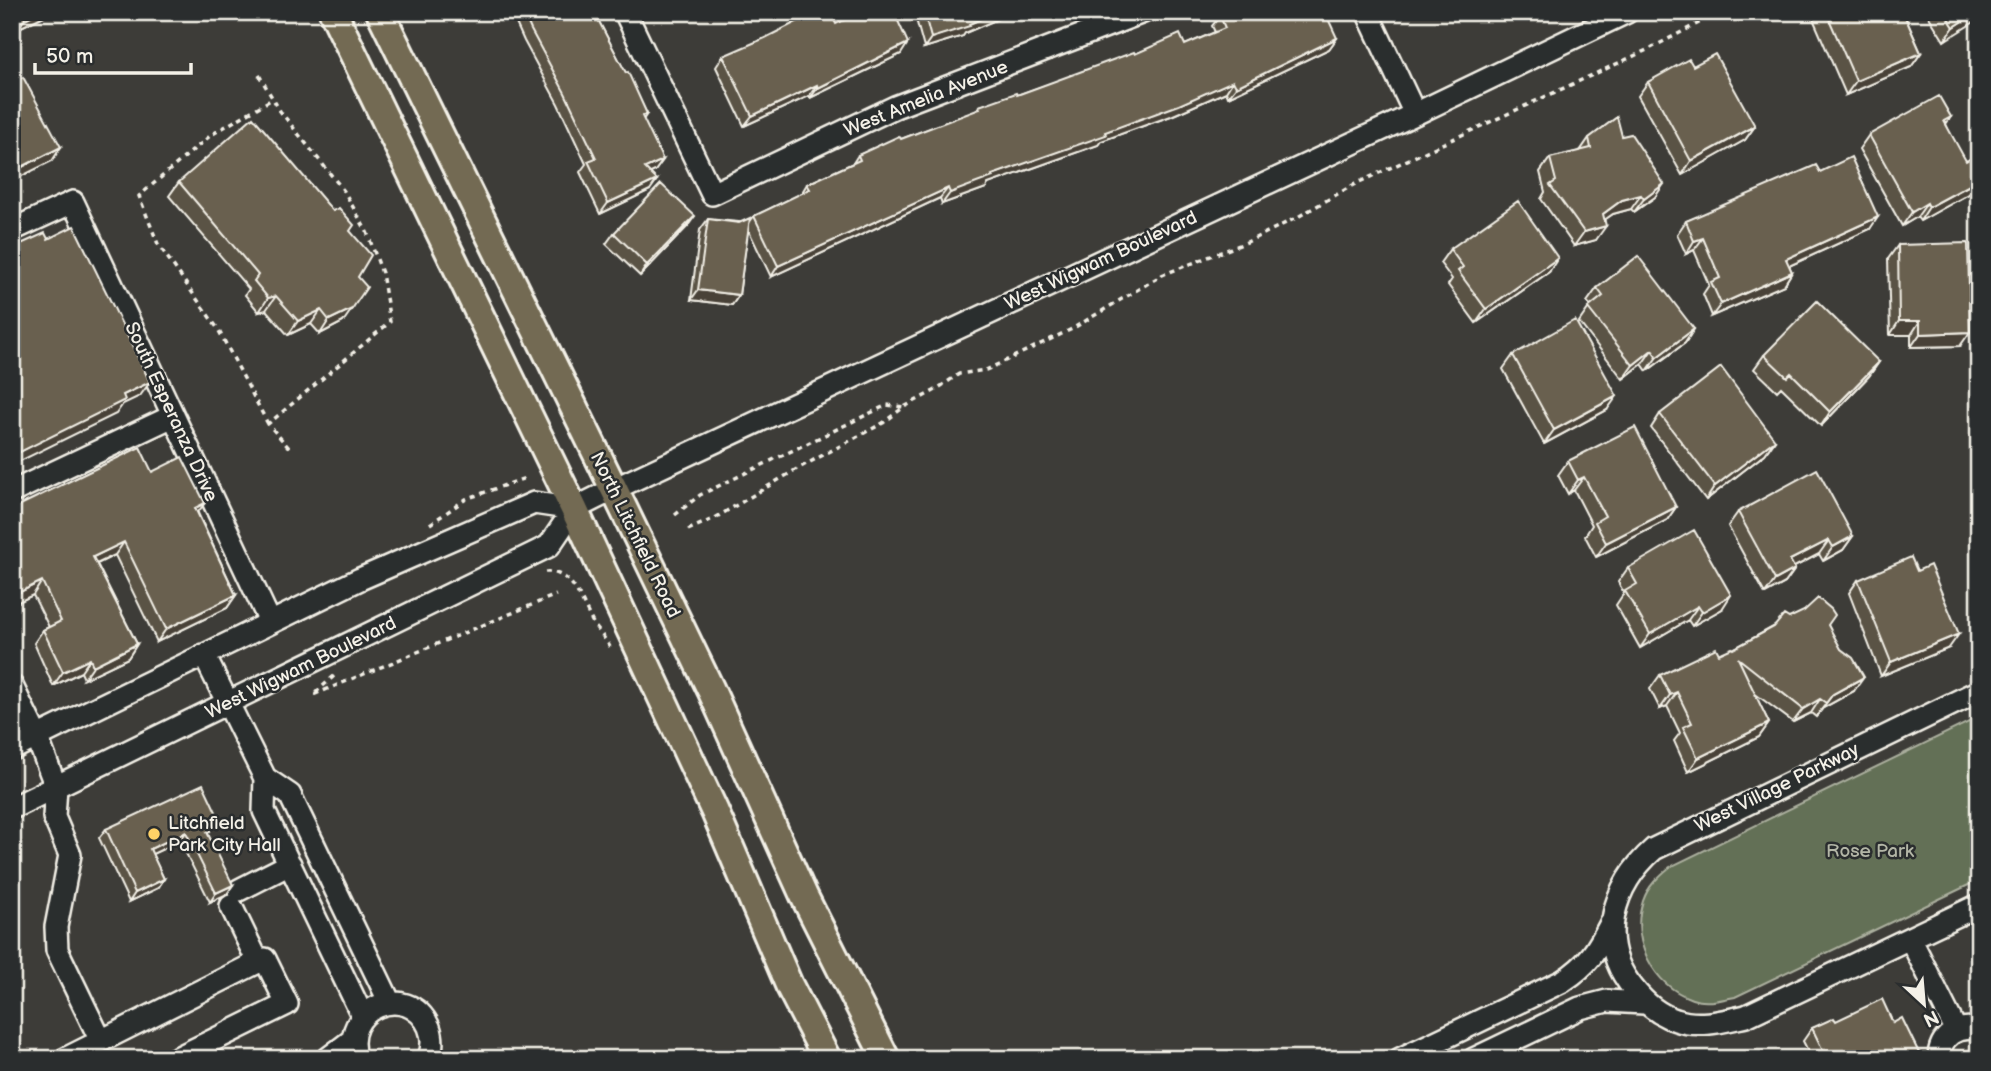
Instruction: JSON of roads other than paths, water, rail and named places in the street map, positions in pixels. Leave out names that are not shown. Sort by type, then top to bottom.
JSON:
[{"type":"main road","points":[[333,12],[574,509],[731,847],[789,985],[827,1059]]},
{"type":"main road","name":"North Litchfield Road","points":[[380,12],[614,489],[711,690],[804,896],[886,1059]]},
{"type":"street","name":"West Amelia Avenue","points":[[625,12],[712,194],[895,107],[1143,12]]},
{"type":"street","points":[[1367,12],[1415,114]]},
{"type":"street","name":"West Wigwam Boulevard","points":[[12,808],[549,546],[574,509],[614,489],[1627,12]]},
{"type":"street","name":"South Esperanza Drive","points":[[12,230],[73,202],[270,622]]},
{"type":"street","points":[[12,492],[173,416]]},
{"type":"street","points":[[12,749],[379,570],[534,503],[574,509]]},
{"type":"street","points":[[204,655],[265,778],[289,795],[390,1003]]},
{"type":"street","points":[[12,686],[37,737],[56,787],[54,817],[70,855],[56,927],[57,950],[102,1041]]},
{"type":"street","name":"West Village Parkway","points":[[1400,1059],[1563,981],[1580,970],[1595,953],[1612,921],[1620,895],[1637,864],[1654,849],[1979,691]]},
{"type":"street","points":[[265,778],[264,811],[362,1015],[354,1049],[327,1059]]},
{"type":"street","points":[[258,962],[235,898],[290,864]]},
{"type":"street","name":"West Village Parkway","points":[[1612,921],[1612,948],[1627,981],[1644,1003],[1675,1020],[1708,1024],[1746,1016],[1979,905]]},
{"type":"street","points":[[1910,938],[1956,1030]]},
{"type":"street","points":[[65,1059],[265,959],[287,1004],[175,1059]]},
{"type":"street","name":"West Village Parkway","points":[[1460,1030],[1474,1059],[1580,1008],[1607,1001],[1644,1003]]},
{"type":"street","points":[[362,1015],[390,1003],[409,1007],[424,1018],[432,1035],[428,1059]]},
{"type":"street","points":[[1939,1059],[1942,1044],[1956,1030],[1979,1030]]},
{"type":"place","name":"Litchfield Park City Hall","points":[[154,834]]},
{"type":"park label","name":"Rose Park","points":[[1870,851]]}]
